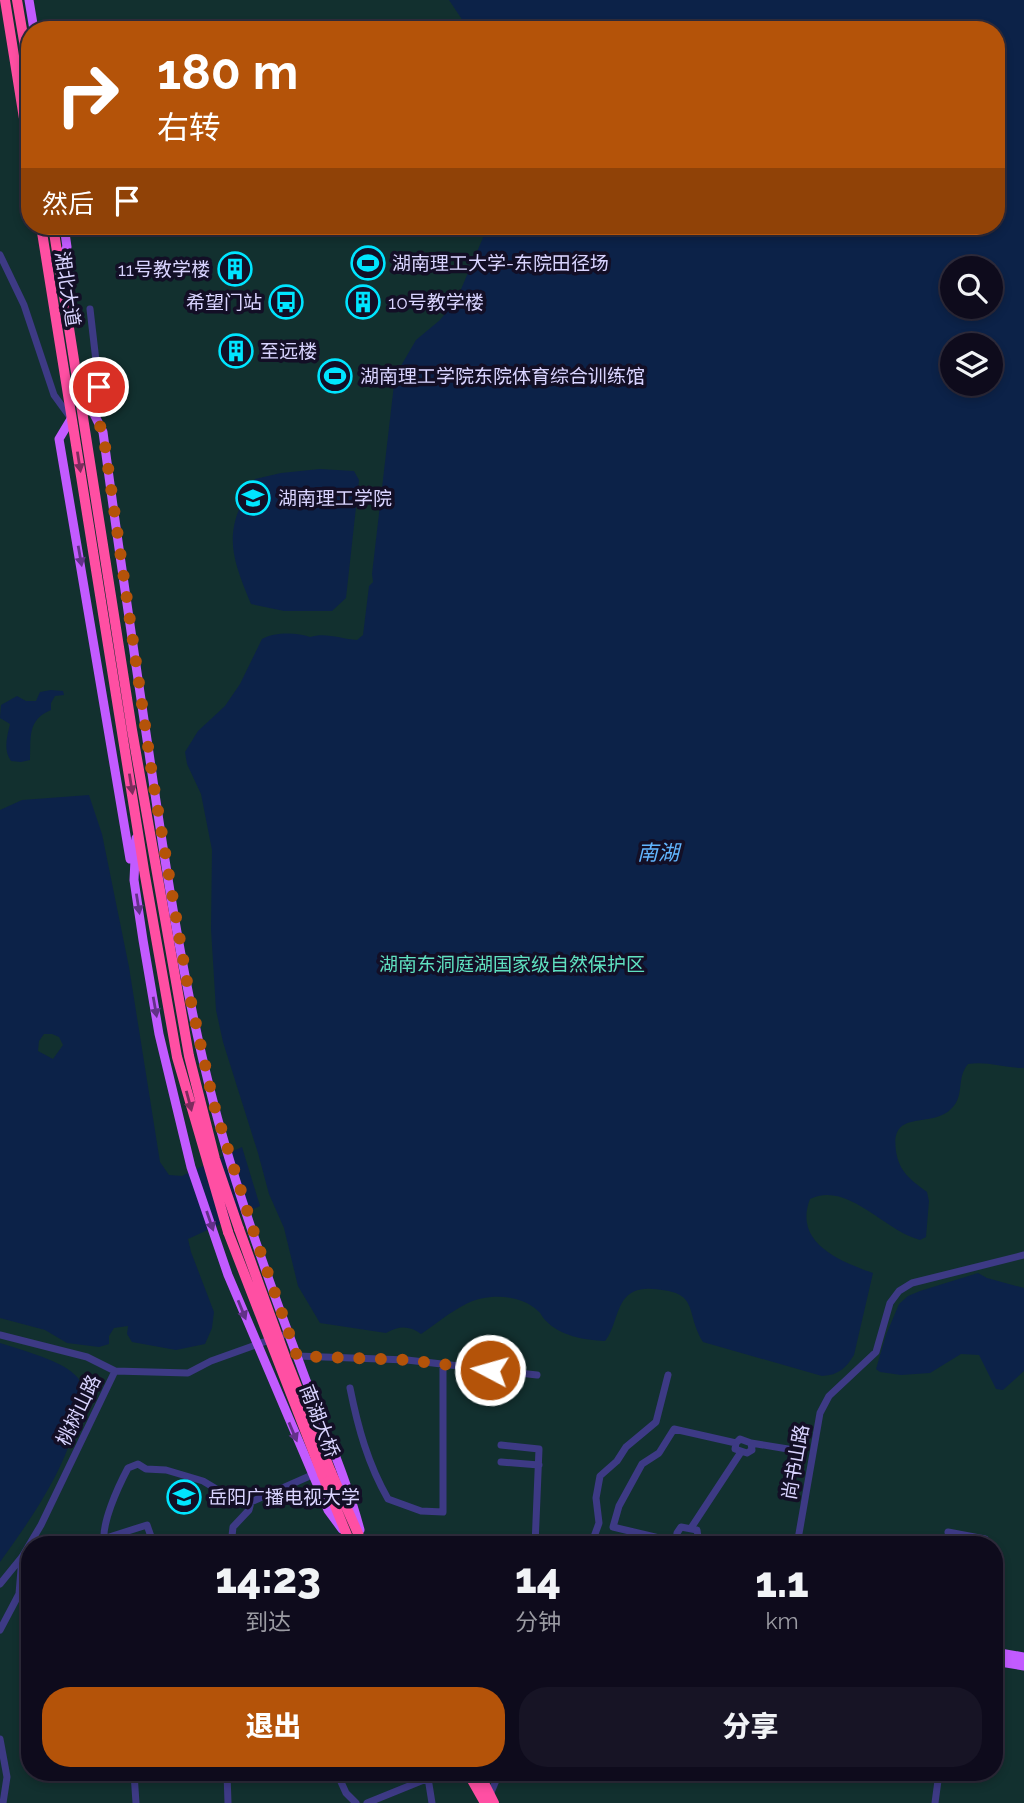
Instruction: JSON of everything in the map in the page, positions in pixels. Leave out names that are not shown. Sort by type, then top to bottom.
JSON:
[{"type":"highway","points":[[5,0],[21,100]]},
{"type":"highway","points":[[18,0],[21,21]]},
{"type":"highway","name":"湘北大道","points":[[42,235],[136,819],[156,869]]},
{"type":"highway","name":"湘北大道","points":[[55,235],[155,832],[156,869],[167,938]]},
{"type":"highway","name":"南湖大桥","points":[[167,938],[177,1057],[206,1164],[228,1232],[322,1474]]},
{"type":"highway","points":[[322,1474],[348,1536]]},
{"type":"highway","points":[[322,1474],[359,1536]]},
{"type":"highway","points":[[474,1781],[489,1800]]},
{"type":"highway","points":[[482,1781],[489,1800]]},
{"type":"main road","points":[[29,0],[32,21]]},
{"type":"main road","points":[[59,261],[67,247],[65,235]]},
{"type":"main road","points":[[80,397],[91,408],[103,432],[158,852],[156,869]]},
{"type":"main road","points":[[86,431],[91,408]]},
{"type":"main road","points":[[71,419],[59,439],[159,1034],[191,1167],[228,1275],[267,1369],[322,1474]]},
{"type":"main road","points":[[123,814],[135,846],[156,869]]},
{"type":"main road","points":[[134,880],[136,819]]},
{"type":"main road","points":[[167,938],[214,1105],[264,1264],[353,1503],[362,1536]]},
{"type":"main road","points":[[267,1369],[271,1356],[277,1351],[287,1351],[297,1356]]},
{"type":"main road","points":[[1003,1653],[1024,1657]]},
{"type":"main road","points":[[1003,1662],[1024,1666]]},
{"type":"street","points":[[0,255],[24,305],[54,395],[71,419]]},
{"type":"street","points":[[90,309],[99,387],[91,408]]},
{"type":"street","name":"尚书山路","points":[[799,1536],[820,1413],[829,1396],[876,1352],[890,1303],[899,1291],[912,1283],[1024,1255]]},
{"type":"street","name":"桃树山路","points":[[34,1536],[115,1371],[188,1373],[211,1361],[289,1333]]},
{"type":"street","points":[[0,1335],[86,1357],[115,1371]]},
{"type":"street","points":[[297,1356],[407,1360],[537,1375]]},
{"type":"street","points":[[350,1388],[359,1434],[377,1480],[388,1499],[421,1511],[443,1512],[443,1365]]},
{"type":"street","points":[[594,1536],[599,1523],[596,1498],[600,1476],[617,1461],[626,1447],[656,1422],[668,1375]]},
{"type":"street","points":[[650,1536],[613,1527],[619,1506],[642,1464],[659,1452],[674,1429],[736,1443]]},
{"type":"street","points":[[751,1443],[752,1450],[747,1453],[736,1449],[736,1443],[740,1439],[788,1450]]},
{"type":"street","points":[[502,1445],[539,1449],[535,1536]]},
{"type":"street","points":[[691,1528],[741,1452]]},
{"type":"street","points":[[501,1462],[539,1465]]},
{"type":"street","points":[[106,1536],[122,1480],[128,1468],[138,1465],[203,1481],[228,1496],[236,1495],[251,1502],[322,1474]]},
{"type":"street","points":[[232,1536],[233,1527],[249,1510],[251,1502]]},
{"type":"street","points":[[119,1536],[147,1525],[151,1536]]},
{"type":"street","points":[[678,1536],[681,1527],[697,1530],[698,1536]]},
{"type":"street","points":[[948,1532],[969,1536]]},
{"type":"street","name":"桃树山路","points":[[0,1584],[21,1558]]},
{"type":"street","points":[[0,1630],[19,1594],[21,1569]]},
{"type":"street","points":[[0,1739],[6,1777],[3,1803]]},
{"type":"street","points":[[135,1781],[136,1803]]},
{"type":"street","points":[[227,1781],[228,1803]]},
{"type":"street","points":[[340,1781],[346,1793],[356,1803]]},
{"type":"street","points":[[367,1803],[421,1781]]},
{"type":"street","points":[[428,1781],[432,1803]]},
{"type":"street","points":[[489,1800],[496,1781]]},
{"type":"street","points":[[935,1803],[938,1781]]},
{"type":"green space","name":"湖南东洞庭湖国家级自然保护区","points":[[0,0],[1024,0],[1024,1803],[0,1803]]},
{"type":"water","name":"南湖","points":[[449,0],[1024,0],[1024,1068],[968,1064],[962,1075],[958,1098],[952,1108],[934,1118],[914,1121],[899,1129],[896,1151],[900,1165],[911,1179],[927,1192],[929,1201],[926,1237],[920,1240],[906,1235],[866,1209],[838,1197],[824,1195],[810,1199],[806,1214],[814,1239],[834,1256],[873,1273],[854,1355],[845,1367],[833,1374],[822,1376],[703,1342],[685,1299],[667,1291],[643,1289],[629,1295],[620,1306],[605,1341],[581,1338],[558,1330],[531,1305],[504,1297],[484,1298],[466,1304],[421,1334],[408,1328],[386,1333],[320,1323],[298,1286],[284,1228],[269,1194],[223,1042],[216,1010],[211,929],[212,850],[201,794],[187,764],[185,752],[198,731],[225,706],[240,684],[262,639],[273,635],[299,634],[357,640],[363,635],[369,586],[373,582],[395,376],[416,340],[440,320],[456,301],[484,235],[1005,235],[1005,21],[463,21]]},
{"type":"water","points":[[320,469],[354,471],[359,480],[346,598],[332,611],[284,611],[251,604],[234,555],[233,541],[234,527],[245,497],[255,479]]},
{"type":"water","points":[[63,691],[64,695],[55,696],[51,710],[34,724],[30,760],[11,761],[6,748],[10,724],[0,718],[1,705],[17,696],[26,701],[36,701],[40,692]]},
{"type":"water","points":[[89,795],[102,834],[129,967],[160,1162],[169,1175],[182,1176],[242,1147],[260,1206],[188,1239],[214,1312],[212,1328],[205,1344],[176,1350],[132,1342],[127,1334],[128,1326],[114,1328],[109,1336],[109,1344],[99,1347],[67,1343],[45,1330],[0,1318],[0,810],[22,800]],"holes":[[[44,1034],[59,1037],[63,1045],[53,1059],[38,1051],[39,1041]]]},
{"type":"water","points":[[978,1273],[1024,1288],[1024,1371],[1003,1390],[996,1389],[979,1355],[961,1354],[930,1373],[901,1375],[876,1369],[899,1304],[920,1291]]},
{"type":"water","points":[[0,1343],[63,1366],[78,1378],[82,1389],[74,1431],[58,1471],[37,1509],[0,1562]]},
{"type":"place","name":"湖南理工大学-东院田径场","points":[[368,263]]},
{"type":"place","name":"11号教学楼","points":[[235,269]]},
{"type":"place","name":"希望门站","points":[[286,302]]},
{"type":"place","name":"10号教学楼","points":[[363,302]]},
{"type":"place","name":"至远楼","points":[[236,351]]},
{"type":"place","name":"湖南理工学院东院体育综合训练馆","points":[[335,376]]},
{"type":"place","name":"湖南理工学院","points":[[253,498]]},
{"type":"place","name":"岳阳广播电视大学","points":[[184,1497]]},
{"type":"route","points":[[99,387],[91,408],[103,432],[168,881],[188,988],[214,1105],[257,1242],[297,1356],[407,1360],[490,1370]]}]
